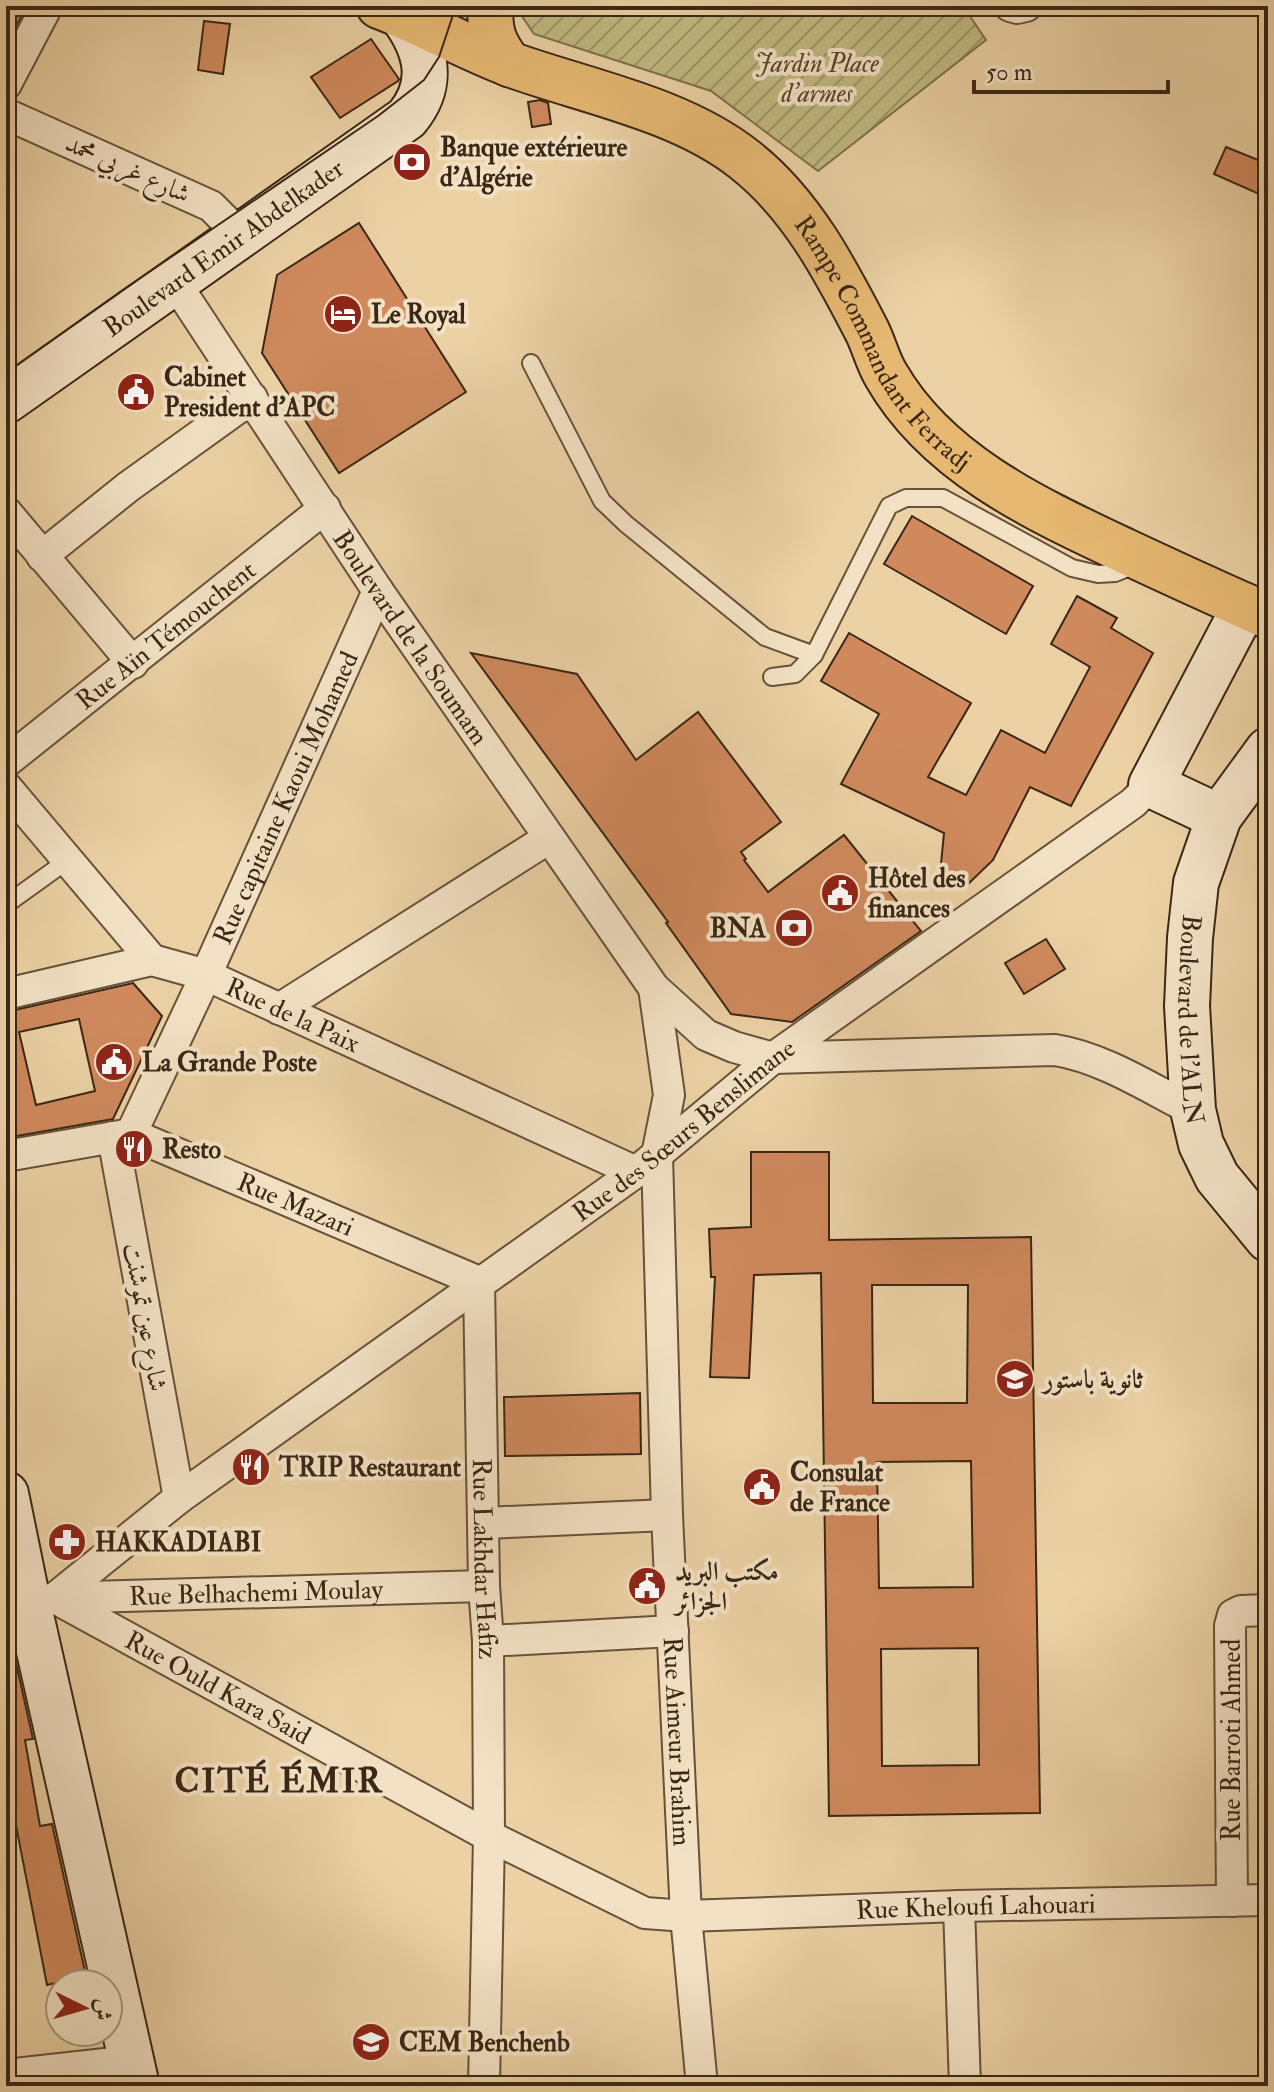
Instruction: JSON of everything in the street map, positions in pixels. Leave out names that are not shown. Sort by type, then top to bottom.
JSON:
[{"type":"main road","points":[[490,6],[494,43],[509,64]]},
{"type":"main road","name":"Rampe Commandant Ferradj","points":[[391,11],[509,64],[661,114],[720,141],[747,161],[797,212],[820,246],[868,334],[885,375],[931,434],[999,486],[1044,513],[1256,611]]},
{"type":"main road","name":"Boulevard Emir Abdelkader","points":[[6,401],[407,118],[419,100],[424,80],[423,53],[418,39],[391,11]]},
{"type":"main road","name":"Rue des Sœurs Benslimane","points":[[1151,785],[1256,611]]},
{"type":"main road","name":"Boulevard de l'ALN","points":[[1268,750],[1219,817],[1196,883],[1187,1006],[1193,1110],[1201,1144],[1217,1177],[1268,1239]]},
{"type":"main road","points":[[1151,785],[1219,817]]},
{"type":"main road","points":[[6,1494],[134,2074]]},
{"type":"street","points":[[6,84],[47,6]]},
{"type":"street","points":[[1010,6],[1026,6]]},
{"type":"street","name":"شارع غربي محمد","points":[[6,114],[211,206],[241,236]]},
{"type":"street","name":"Boulevard de la Soumam","points":[[174,281],[378,591],[654,988]]},
{"type":"street","points":[[42,556],[128,487],[252,398]]},
{"type":"street","name":"Rue Aïn Témouchent","points":[[6,762],[325,508]]},
{"type":"street","points":[[6,512],[133,663]]},
{"type":"street","name":"Rue capitaine Kaoui Mohamed","points":[[122,1136],[206,975],[378,591]]},
{"type":"street","name":"Rue des Sœurs Benslimane","points":[[28,1589],[179,1498],[646,1163],[773,1058],[1125,809],[1151,785]]},
{"type":"street","points":[[6,787],[152,960],[6,994]]},
{"type":"street","points":[[279,1009],[549,838]]},
{"type":"street","name":"Rue de la Paix","points":[[152,960],[206,975],[279,1009],[646,1163]]},
{"type":"street","points":[[654,988],[706,1035],[773,1058],[1055,1050],[1093,1060],[1193,1110]]},
{"type":"street","name":"Rue Aimeur Brahim","points":[[654,988],[669,1095],[646,1163],[686,1916],[702,2086]]},
{"type":"street","points":[[6,1156],[122,1136]]},
{"type":"street","name":"Rue Mazari","points":[[122,1136],[479,1282]]},
{"type":"street","name":"شارع عين تموشنت","points":[[122,1136],[179,1498]]},
{"type":"street","name":"Rue Lakhdar Hafiz","points":[[479,1282],[484,1586],[488,1641],[489,1836],[484,2086]]},
{"type":"street","points":[[484,1523],[667,1515]]},
{"type":"street","name":"Rue Belhachemi Moulay","points":[[28,1589],[484,1586]]},
{"type":"street","name":"Rue Ould Kara Said","points":[[28,1589],[489,1836],[645,1913],[686,1916]]},
{"type":"street","name":"Rue Barroti Ahmed","points":[[1232,1901],[1230,1626],[1233,1615],[1241,1611],[1268,1610]]},
{"type":"street","points":[[488,1641],[673,1631]]},
{"type":"street","name":"Rue Kheloufi Lahouari","points":[[686,1916],[959,1906],[1268,1900]]},
{"type":"street","points":[[959,1906],[965,2086]]},
{"type":"street","points":[[6,2075],[134,2074]]},
{"type":"lane","points":[[531,363],[602,501],[765,637],[814,655]]},
{"type":"lane","points":[[772,677],[795,674],[814,655],[889,506],[906,498],[943,498],[1072,568],[1098,574],[1115,573],[1145,560]]},
{"type":"lane","points":[[6,901],[11,901],[68,860]]},
{"type":"green space","name":"Jardin Place d'armes","points":[[515,6],[963,6],[986,40],[818,171],[711,91],[534,34]]},
{"type":"building","points":[[6,6],[27,6],[6,45]]},
{"type":"building","points":[[204,21],[230,24],[223,74],[198,70]]},
{"type":"building","points":[[371,39],[399,79],[340,118],[311,77]]},
{"type":"building","points":[[540,100],[548,103],[551,124],[532,127],[528,102]]},
{"type":"building","points":[[1226,147],[1268,164],[1268,198],[1214,174]]},
{"type":"building","name":"Le Royal","points":[[359,223],[466,392],[339,473],[262,353],[277,275]]},
{"type":"building","points":[[912,516],[1033,586],[1006,634],[884,564]]},
{"type":"building","points":[[1077,596],[1117,618],[1111,628],[1153,653],[1071,806],[1030,787],[993,860],[963,889],[954,877],[940,874],[944,833],[841,784],[879,714],[821,681],[849,633],[971,703],[928,777],[966,795],[1001,730],[1045,753],[1090,667],[1051,644]]},
{"type":"building","points":[[471,653],[577,674],[636,760],[698,712],[781,822],[741,852],[768,892],[844,835],[921,931],[792,1022],[731,1014],[668,922]]},
{"type":"building","points":[[1046,939],[1065,969],[1024,994],[1005,963]]},
{"type":"building","name":"La Grande Poste","points":[[133,983],[162,1016],[113,1119],[6,1138],[6,1012]],"holes":[[[79,1019],[95,1091],[36,1105],[19,1032]]]},
{"type":"building","points":[[751,1152],[829,1152],[829,1240],[1031,1237],[1040,1813],[829,1816],[821,1273],[754,1275],[749,1378],[710,1377],[715,1277],[711,1277],[709,1229],[751,1227]],"holes":[[[872,1285],[968,1285],[967,1403],[873,1403]],[[971,1461],[973,1587],[879,1588],[877,1462]],[[978,1648],[979,1765],[882,1766],[881,1649]]]},
{"type":"building","points":[[640,1393],[641,1454],[505,1456],[504,1397]]},
{"type":"building","points":[[6,1618],[33,1739],[25,1740],[40,1826],[52,1824],[84,1968],[44,1970],[14,1815],[6,1817]]},
{"type":"tram line","points":[[6,373],[378,116],[424,80],[439,57],[456,6]]},
{"type":"place","name":"Banque extérieure d'Algérie","points":[[412,162]]},
{"type":"place","name":"Le Royal","points":[[343,314]]},
{"type":"place","name":"Cabinet President d'APC","points":[[136,392]]},
{"type":"place","name":"Hôtel des finances","points":[[840,893]]},
{"type":"place","name":"BNA","points":[[794,928]]},
{"type":"place","name":"La Grande Poste","points":[[114,1062]]},
{"type":"place","name":"Resto","points":[[134,1149]]},
{"type":"place","name":"ثانوية باستور","points":[[1015,1379]]},
{"type":"place","name":"TRIP Restaurant","points":[[251,1467]]},
{"type":"place","name":"Consulat de France","points":[[762,1487]]},
{"type":"place","name":"HAKKADIABI","points":[[67,1542]]},
{"type":"place","name":"مكتب البريد الجزائر","points":[[647,1586]]},
{"type":"place","name":"CEM Benchenb","points":[[371,2042]]},
{"type":"district","name":"CITÉ ÉMIR","points":[[279,1780]]}]
